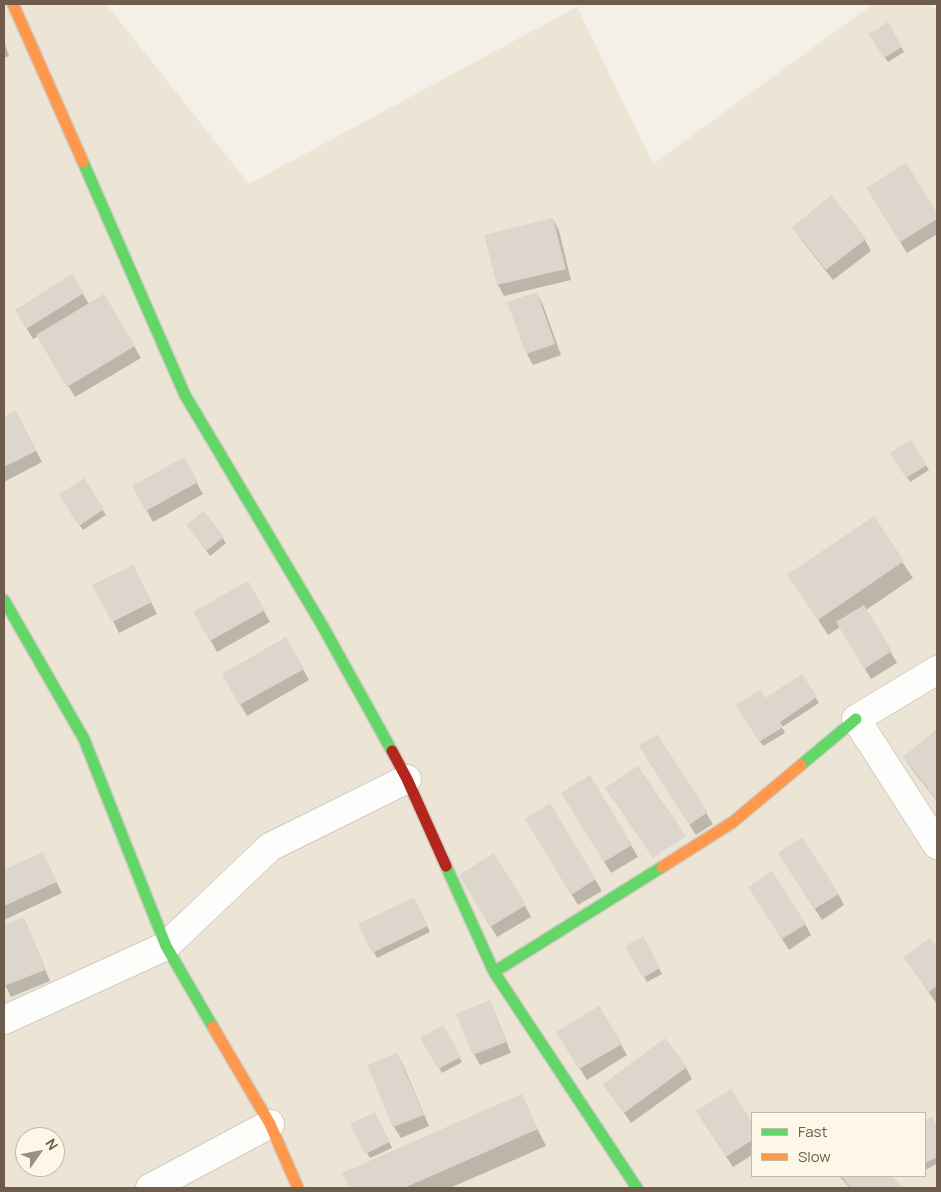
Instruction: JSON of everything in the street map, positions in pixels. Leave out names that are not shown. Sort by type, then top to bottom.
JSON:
[{"type":"street","points":[[13,4],[185,395],[322,625],[407,779],[494,972],[637,1188]]},
{"type":"street","points":[[4,600],[84,739],[166,946],[270,1124],[298,1188]]},
{"type":"street","points":[[494,972],[733,822],[856,719],[937,670]]},
{"type":"street","points":[[856,719],[937,845]]},
{"type":"street","points":[[4,1020],[166,946],[270,848],[407,779]]},
{"type":"street","points":[[150,1188],[270,1124]]},
{"type":"shaded area","points":[[4,4],[106,4],[249,184],[577,7],[653,164],[873,4],[924,4],[937,8],[937,1188],[4,1188]]},
{"type":"building","points":[[888,22],[902,47],[884,58],[869,34]]},
{"type":"building","points":[[906,163],[937,213],[937,219],[900,242],[866,188]]},
{"type":"building","points":[[832,195],[866,239],[826,270],[792,227]]},
{"type":"building","points":[[553,218],[566,269],[497,285],[484,235]]},
{"type":"building","points":[[72,274],[84,293],[26,329],[15,310]]},
{"type":"building","points":[[537,292],[555,344],[526,354],[507,302]]},
{"type":"building","points":[[104,294],[135,346],[67,387],[36,335]]},
{"type":"building","points":[[16,410],[36,451],[4,467],[4,417]]},
{"type":"building","points":[[911,440],[927,465],[906,478],[890,453]]},
{"type":"building","points":[[184,457],[198,482],[146,511],[132,486]]},
{"type":"building","points":[[84,478],[104,509],[79,526],[59,495]]},
{"type":"building","points":[[204,511],[224,537],[206,551],[186,525]]},
{"type":"building","points":[[874,516],[904,561],[818,620],[787,575]]},
{"type":"building","points":[[133,565],[152,602],[112,622],[92,585]]},
{"type":"building","points":[[248,581],[265,610],[210,641],[193,612]]},
{"type":"building","points":[[864,605],[892,651],[864,669],[836,622]]},
{"type":"building","points":[[286,637],[304,669],[239,705],[222,674]]},
{"type":"building","points":[[802,674],[817,697],[780,722],[783,727],[759,742],[736,705],[760,690],[765,698]]},
{"type":"building","points":[[937,729],[937,800],[903,757]]},
{"type":"building","points":[[657,734],[708,812],[689,825],[639,746]]},
{"type":"building","points":[[638,766],[686,836],[653,858],[605,788]]},
{"type":"building","points":[[590,775],[632,845],[604,862],[561,793]]},
{"type":"building","points":[[550,803],[596,879],[571,895],[525,819]]},
{"type":"building","points":[[802,837],[839,894],[814,909],[778,853]]},
{"type":"building","points":[[43,852],[57,882],[4,906],[4,870]]},
{"type":"building","points":[[494,853],[526,905],[490,927],[459,875]]},
{"type":"building","points":[[772,871],[806,924],[782,939],[748,887]]},
{"type":"building","points":[[414,897],[428,926],[372,953],[358,924]]},
{"type":"building","points":[[24,917],[45,970],[4,986],[4,925]]},
{"type":"building","points":[[643,936],[660,968],[643,978],[625,946]]},
{"type":"building","points":[[930,938],[937,948],[937,986],[929,992],[903,957]]},
{"type":"building","points":[[490,1000],[506,1042],[473,1055],[456,1014]]},
{"type":"building","points":[[599,1006],[622,1044],[579,1069],[556,1032]]},
{"type":"building","points":[[443,1025],[461,1057],[438,1069],[420,1038]]},
{"type":"building","points":[[665,1038],[687,1067],[624,1113],[603,1084]]},
{"type":"building","points":[[397,1053],[424,1115],[393,1127],[367,1065]]},
{"type":"building","points":[[731,1089],[751,1120],[751,1141],[726,1157],[696,1111]]},
{"type":"building","points":[[522,1094],[538,1129],[404,1188],[349,1188],[342,1173]]},
{"type":"building","points":[[375,1112],[390,1142],[365,1154],[350,1124]]},
{"type":"building","points":[[932,1117],[937,1126],[937,1157],[926,1162],[926,1120]]},
{"type":"building","points":[[842,1177],[893,1177],[903,1188],[851,1188]]},
{"type":"traffic: fast","points":[[83,162],[185,395],[322,625],[392,751]]},
{"type":"traffic: fast","points":[[4,600],[84,739],[166,946],[213,1027]]},
{"type":"traffic: fast","points":[[801,765],[856,719]]},
{"type":"traffic: fast","points":[[446,866],[494,972]]},
{"type":"traffic: fast","points":[[637,1188],[494,972],[662,867]]},
{"type":"traffic: slow","points":[[13,4],[83,162]]},
{"type":"traffic: slow","points":[[662,867],[733,822],[801,765]]},
{"type":"traffic: slow","points":[[213,1027],[270,1124],[298,1188]]},
{"type":"traffic: jam","points":[[392,751],[407,779],[446,866]]}]
